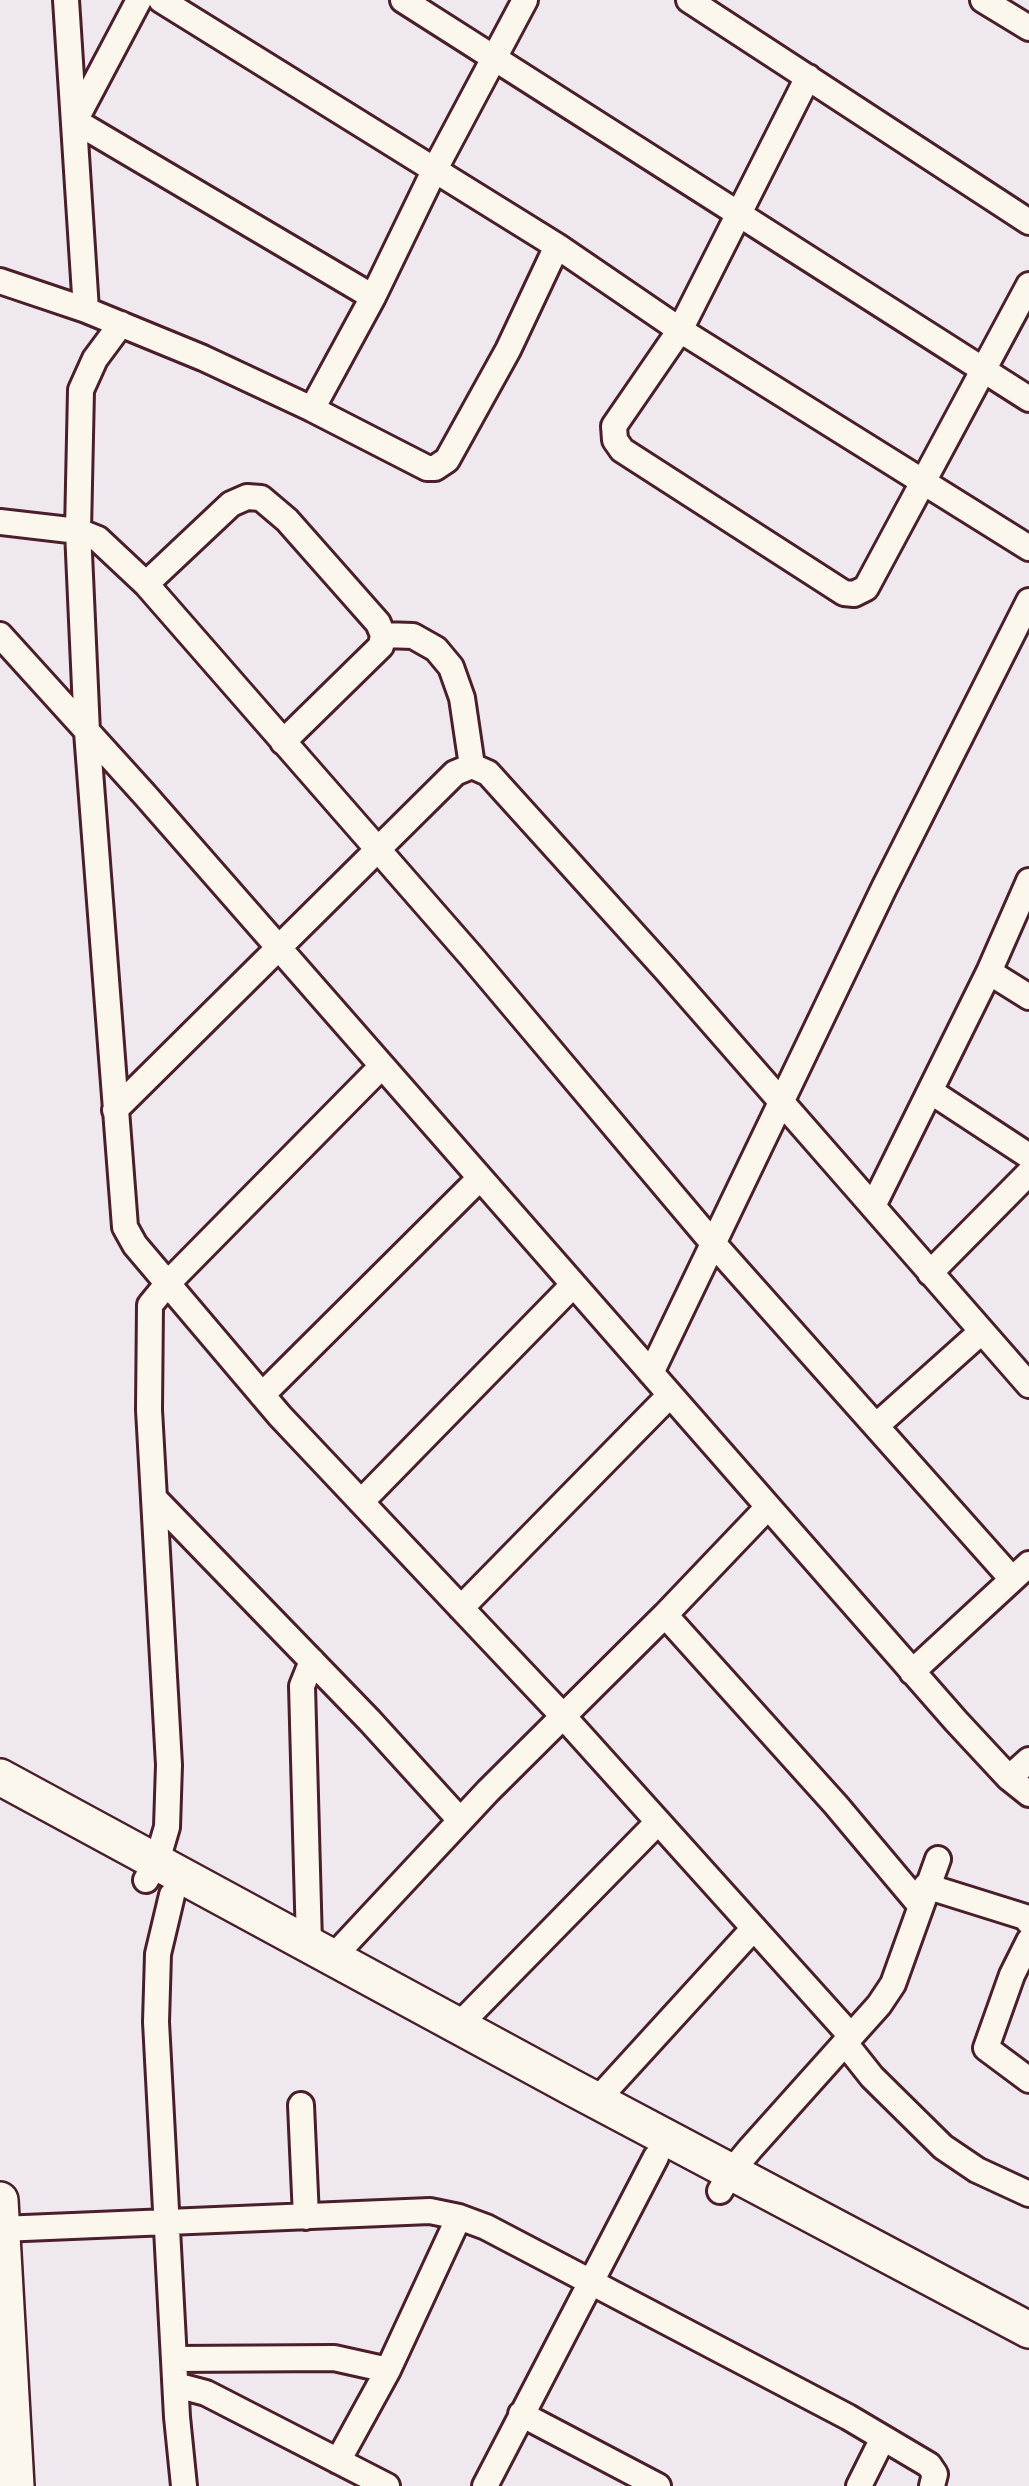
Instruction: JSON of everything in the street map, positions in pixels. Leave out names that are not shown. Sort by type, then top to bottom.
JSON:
[{"type":"street","points":[[66,0],[86,310]]},
{"type":"street","points":[[75,121],[139,0]]},
{"type":"street","points":[[161,0],[557,246],[680,330],[922,484],[1029,548]]},
{"type":"street","points":[[403,0],[1029,399]]},
{"type":"street","points":[[312,409],[373,297],[435,169],[525,0]]},
{"type":"street","points":[[689,0],[808,77],[883,130],[1029,222]]},
{"type":"street","points":[[984,0],[1029,28]]},
{"type":"street","points":[[808,77],[680,330],[614,426],[615,440],[622,450],[844,593],[854,594],[866,588],[1029,285]]},
{"type":"street","points":[[75,121],[373,297]]},
{"type":"street","points":[[0,281],[121,324],[312,409],[426,467],[435,468],[447,460],[508,350],[557,246]]},
{"type":"street","points":[[121,324],[95,359],[81,390],[78,531],[87,732],[125,1227],[135,1245],[262,1395],[563,1716],[754,1928],[848,2040],[872,2077],[943,2147],[977,2170],[1029,2194]]},
{"type":"street","points":[[146,584],[231,504],[247,497],[261,498],[287,520],[378,623],[383,635],[381,646],[284,742]]},
{"type":"street","points":[[0,522],[78,531],[99,539],[146,584],[471,956],[712,1242],[876,1426],[1021,1571],[912,1672]]},
{"type":"street","points":[[651,1373],[884,888],[1029,601]]},
{"type":"street","points":[[0,635],[382,1066],[912,1672],[1009,1778],[1029,1794]]},
{"type":"street","points":[[383,635],[413,636],[436,649],[451,667],[462,698],[472,766]]},
{"type":"street","points":[[116,1110],[455,773],[472,766],[488,773],[783,1102],[981,1332],[1026,1376]]},
{"type":"street","points":[[873,1206],[989,972],[1029,881]]},
{"type":"street","points":[[989,972],[1029,997]]},
{"type":"street","points":[[184,2486],[156,2022],[158,1879],[167,1827],[169,1765],[149,1410],[148,1315],[150,1305],[168,1283],[382,1066]]},
{"type":"street","points":[[930,1091],[1029,1156]]},
{"type":"street","points":[[930,1273],[1029,1173]]},
{"type":"street","points":[[262,1395],[480,1178]]},
{"type":"street","points":[[361,1502],[573,1285]]},
{"type":"street","points":[[876,1426],[981,1332]]},
{"type":"street","points":[[461,1608],[670,1395]]},
{"type":"street","points":[[155,1499],[312,1661],[460,1820]]},
{"type":"street","points":[[322,1950],[460,1820],[665,1615],[768,1507]]},
{"type":"street","points":[[665,1615],[836,1805],[923,1896],[1025,1917],[1029,1922]]},
{"type":"street","points":[[312,1661],[302,1686],[322,1950]]},
{"type":"street","points":[[1009,1778],[1029,1760]]},
{"type":"street","points":[[0,1777],[158,1879],[656,2157],[725,2182]]},
{"type":"street","points":[[0,1802],[158,1879],[322,1950],[597,2100],[725,2182],[1028,2345]]},
{"type":"street","points":[[458,2025],[658,1822]]},
{"type":"street","points":[[725,2182],[893,1984],[938,1859]]},
{"type":"street","points":[[597,2100],[754,1928]]},
{"type":"street","points":[[1029,1941],[1008,1986],[986,2048],[1029,2080]]},
{"type":"street","points":[[300,2105],[306,2217]]},
{"type":"street","points":[[485,2486],[589,2281],[656,2157]]},
{"type":"street","points":[[16,2486],[7,2452],[1,2215],[168,2222],[430,2211],[459,2217],[486,2227],[883,2438],[929,2465],[935,2474],[932,2486]]},
{"type":"street","points":[[338,2460],[388,2370],[459,2217]]},
{"type":"street","points":[[175,2359],[334,2358],[388,2370]]},
{"type":"street","points":[[176,2385],[206,2393],[387,2486]]},
{"type":"street","points":[[521,2414],[658,2486]]},
{"type":"street","points":[[859,2486],[883,2438]]}]
